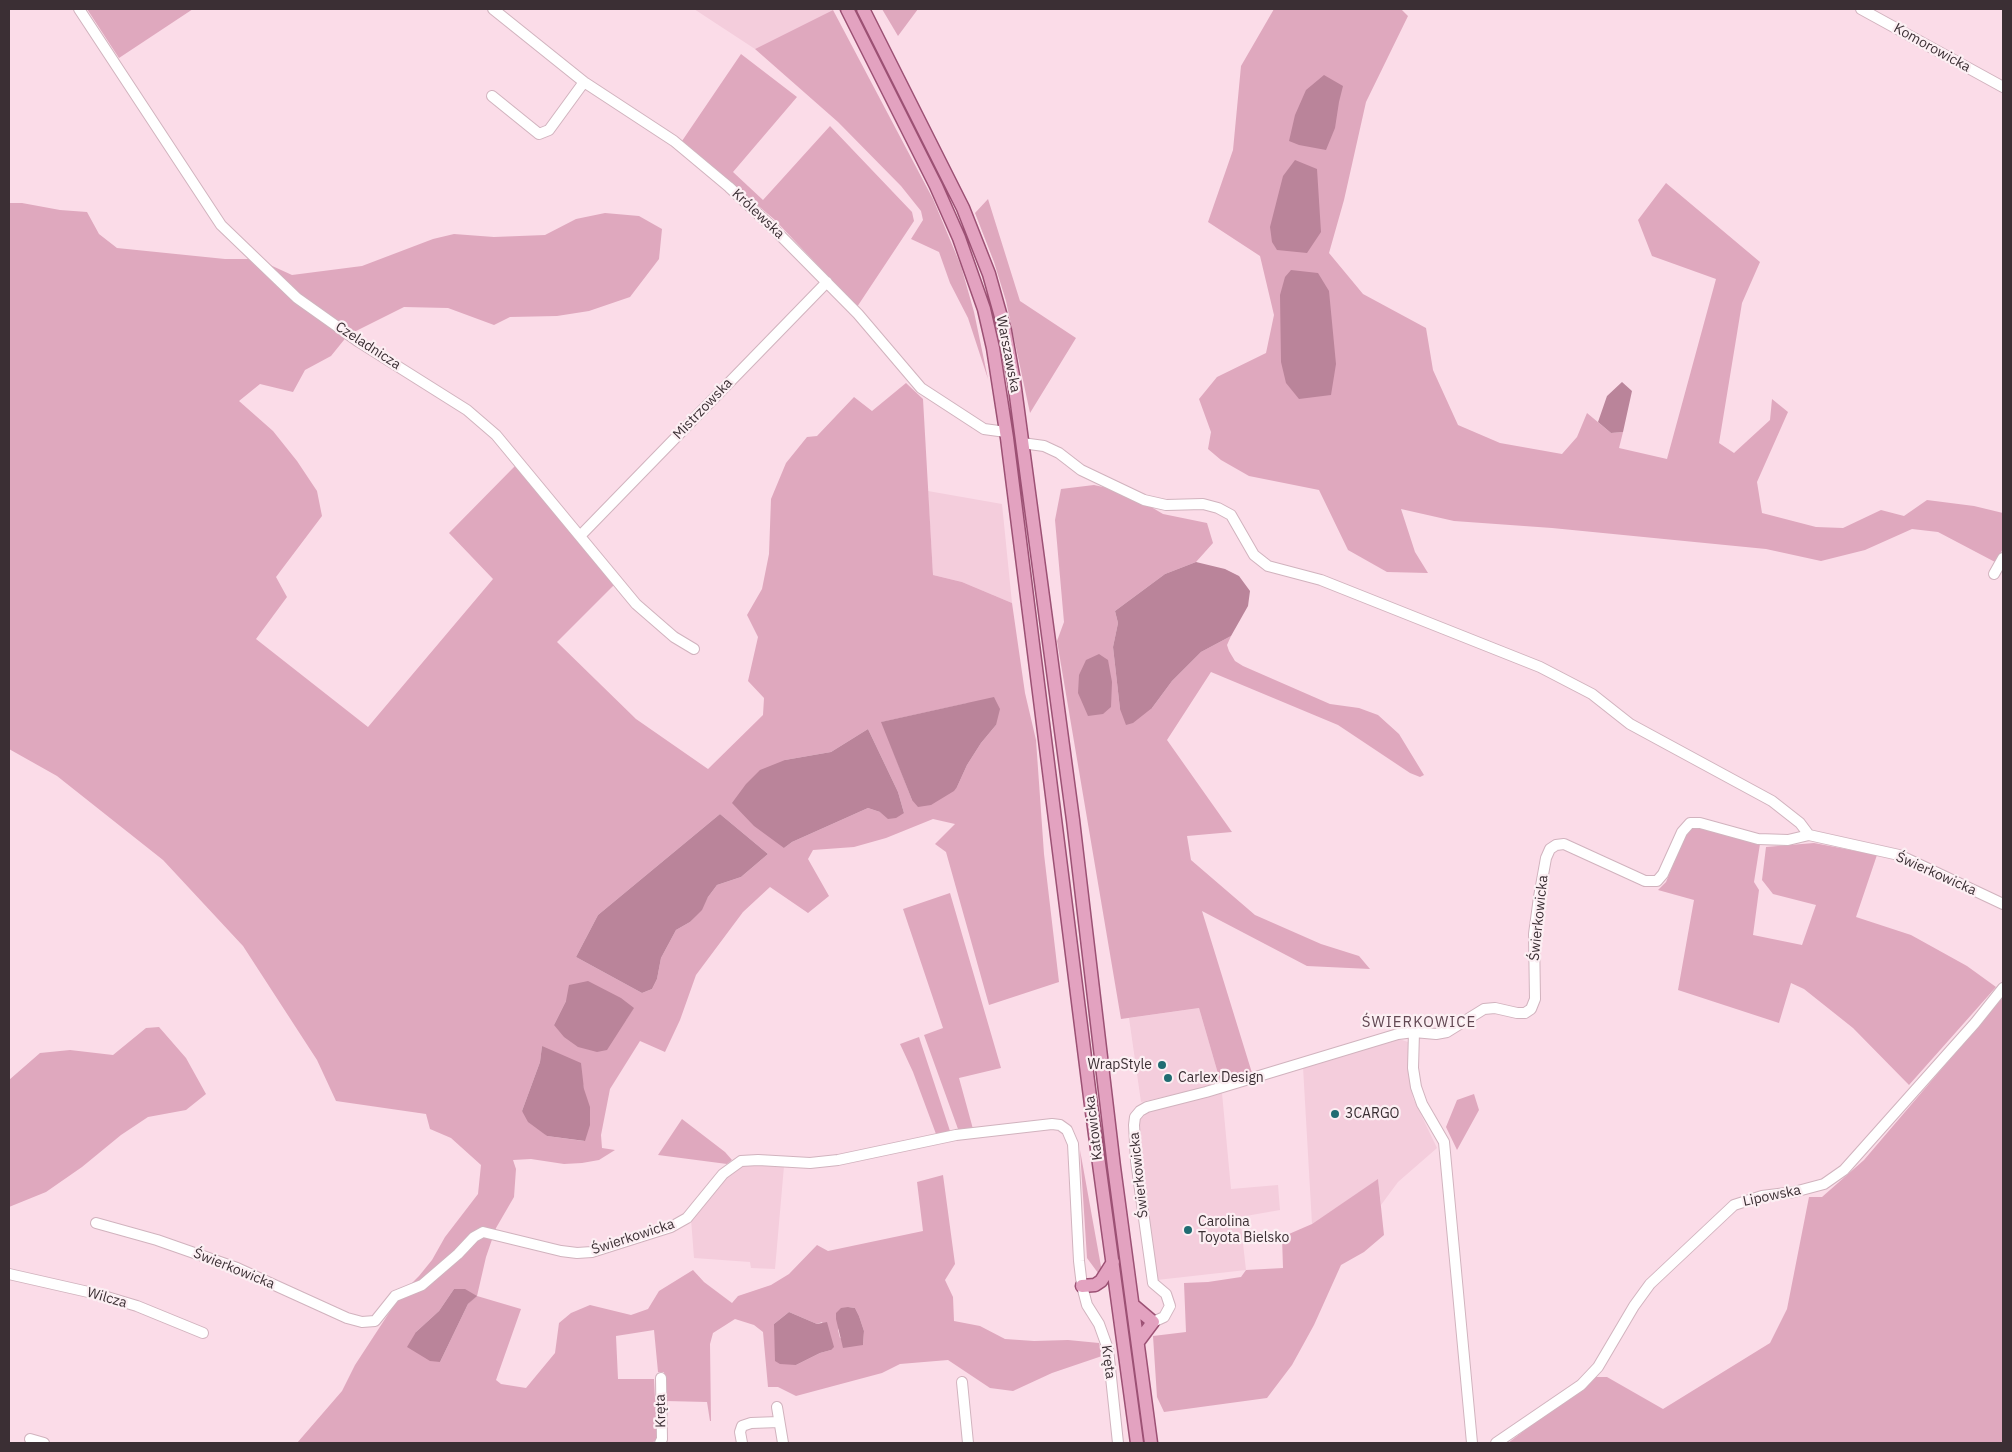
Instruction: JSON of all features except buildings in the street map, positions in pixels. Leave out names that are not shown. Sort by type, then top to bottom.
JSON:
[{"type":"main road","name":"Warszawska","points":[[846,9],[936,186],[959,238],[984,310],[997,372],[1006,432],[1045,732]]},
{"type":"main road","name":"Warszawska","points":[[863,9],[938,153],[977,241],[989,274],[1005,331],[1059,719]]},
{"type":"main road","name":"Katowicka","points":[[1059,719],[1073,820],[1114,1167],[1151,1443]]},
{"type":"main road","name":"Katowicka","points":[[1045,732],[1137,1443]]},
{"type":"main road","points":[[1082,1286],[1095,1285],[1101,1281],[1113,1262]]},
{"type":"main road","points":[[1133,1305],[1152,1322],[1138,1342]]},
{"type":"street","name":"Czeladnicza","points":[[79,9],[220,224],[296,298],[359,342],[467,410],[496,435],[636,604],[674,637],[694,649]]},
{"type":"street","name":"Królewska","points":[[493,9],[584,82],[674,141],[729,187],[771,226],[858,314],[920,388],[984,429],[1006,432]]},
{"type":"street","name":"Komorowicka","points":[[1861,9],[2003,87]]},
{"type":"street","points":[[492,96],[539,134],[549,130],[584,82]]},
{"type":"street","name":"Mistrzowska","points":[[580,536],[827,282]]},
{"type":"street","points":[[1022,443],[1044,446],[1081,470],[1144,500],[1166,505],[1203,504],[1218,508],[1231,516],[1254,555],[1268,566],[1321,580],[1540,667],[1592,694],[1630,724],[1766,798],[1800,823],[1809,835]]},
{"type":"street","points":[[1994,574],[2003,558]]},
{"type":"street","name":"Świerkowicka","points":[[1152,1322],[1164,1317],[1170,1306],[1166,1294],[1153,1283],[1136,1161],[1134,1125],[1135,1117],[1140,1111],[1147,1107],[1206,1092],[1398,1034],[1414,1032],[1436,1034],[1447,1032],[1484,1009],[1495,1008],[1524,1013],[1531,1009],[1535,999],[1534,934],[1539,897],[1546,858],[1550,849],[1556,845],[1564,844],[1645,881],[1656,881],[1663,874],[1682,832],[1690,822],[1758,839],[1788,840],[1809,835],[1899,854],[2003,904]]},
{"type":"street","name":"Lipowska","points":[[1496,1443],[1581,1385],[1598,1367],[1634,1306],[1650,1284],[1734,1205],[1762,1196],[1794,1192],[1824,1184],[1844,1170],[1975,1023],[2003,988]]},
{"type":"street","points":[[1414,1032],[1413,1068],[1416,1087],[1422,1104],[1444,1142],[1472,1443]]},
{"type":"street","name":"Świerkowicka","points":[[96,1223],[163,1242],[237,1268],[346,1318],[362,1322],[375,1321],[395,1296],[422,1285],[451,1261],[474,1237],[483,1232],[561,1251],[592,1252],[671,1226],[686,1218],[723,1174],[741,1161],[810,1163],[838,1160],[940,1138],[1052,1124],[1060,1125],[1068,1130],[1073,1144],[1082,1286]]},
{"type":"street","name":"Wilcza","points":[[9,1274],[97,1294],[137,1306],[203,1333]]},
{"type":"street","name":"Kręta","points":[[1082,1286],[1087,1305],[1099,1324],[1108,1349],[1118,1443]]},
{"type":"street","name":"Kręta","points":[[660,1443],[662,1439],[661,1378]]},
{"type":"street","points":[[962,1382],[968,1443]]},
{"type":"street","points":[[777,1406],[783,1443]]},
{"type":"street","points":[[742,1443],[740,1432],[742,1426],[751,1423],[779,1422]]},
{"type":"street","points":[[30,1439],[44,1443]]},
{"type":"shaded area","points":[[87,9],[193,9],[119,58]]},
{"type":"shaded area","points":[[694,9],[832,9],[833,10],[755,49]]},
{"type":"shaded area","points":[[882,9],[918,9],[898,36]]},
{"type":"shaded area","points":[[1274,9],[1401,9],[1408,16],[1366,102],[1344,200],[1329,253],[1363,294],[1426,328],[1433,370],[1458,425],[1500,443],[1562,454],[1577,437],[1587,413],[1611,433],[1623,432],[1619,448],[1667,459],[1716,279],[1652,256],[1638,220],[1666,183],[1760,262],[1742,303],[1719,443],[1734,453],[1770,420],[1772,399],[1788,412],[1757,482],[1762,513],[1816,527],[1843,528],[1881,510],[1904,516],[1927,500],[1974,506],[2003,513],[2003,549],[1995,562],[1938,532],[1912,529],[1865,550],[1821,561],[1766,549],[1552,528],[1454,521],[1401,509],[1415,552],[1428,573],[1387,572],[1348,550],[1319,490],[1249,476],[1221,460],[1208,449],[1211,432],[1199,399],[1217,377],[1266,353],[1274,315],[1260,256],[1208,222],[1233,150],[1241,66]]},
{"type":"shaded area","points":[[833,10],[933,199],[961,266],[974,312],[988,379],[968,318],[950,283],[939,252],[911,239],[923,220],[921,211],[901,186],[838,122],[755,49]]},
{"type":"shaded area","points":[[741,54],[797,97],[733,172],[763,200],[830,126],[912,212],[914,221],[857,307],[775,220],[682,141]]},
{"type":"shaded area","points":[[1324,75],[1343,86],[1335,128],[1326,150],[1299,145],[1289,141],[1295,115],[1306,90]]},
{"type":"shaded area","points":[[1295,160],[1317,169],[1321,232],[1307,253],[1277,250],[1272,242],[1270,227],[1283,176]]},
{"type":"shaded area","points":[[988,199],[1020,301],[1076,338],[1030,413],[1006,301],[994,262],[975,213]]},
{"type":"shaded area","points":[[9,203],[87,212],[99,234],[117,248],[225,259],[257,259],[292,275],[362,266],[433,239],[454,234],[494,237],[545,235],[576,219],[605,213],[639,216],[662,229],[659,259],[630,297],[589,311],[557,316],[510,317],[494,325],[448,308],[404,307],[348,335],[331,356],[305,370],[293,392],[260,384],[239,401],[273,431],[297,461],[317,491],[322,516],[276,577],[287,597],[256,639],[368,727],[493,579],[449,533],[515,466],[615,584],[557,642],[636,719],[708,769],[763,715],[764,698],[748,681],[758,637],[747,615],[762,589],[769,554],[771,499],[786,463],[807,437],[817,436],[854,397],[872,411],[906,383],[923,399],[933,575],[962,582],[1012,603],[1025,693],[1036,740],[1044,854],[1059,982],[989,1005],[946,852],[935,844],[955,824],[933,819],[886,838],[854,847],[813,850],[808,859],[829,896],[808,913],[770,887],[743,912],[696,975],[680,1020],[665,1052],[640,1041],[610,1089],[601,1135],[602,1148],[615,1150],[599,1160],[582,1163],[564,1164],[531,1159],[513,1160],[516,1169],[514,1197],[496,1228],[486,1257],[477,1296],[521,1309],[496,1380],[501,1384],[526,1388],[555,1353],[559,1323],[571,1313],[590,1305],[631,1315],[648,1309],[659,1291],[693,1270],[704,1282],[732,1303],[738,1296],[771,1285],[789,1274],[817,1245],[828,1251],[923,1231],[917,1182],[943,1175],[955,1264],[945,1280],[953,1297],[954,1321],[980,1326],[1005,1339],[1034,1341],[1068,1340],[1099,1343],[1102,1356],[1052,1373],[1013,1391],[990,1388],[948,1360],[900,1364],[882,1373],[796,1396],[778,1387],[768,1387],[763,1332],[754,1325],[735,1319],[713,1333],[710,1344],[711,1421],[707,1402],[666,1401],[664,1372],[658,1372],[654,1330],[616,1336],[618,1379],[654,1379],[657,1439],[652,1443],[297,1443],[342,1391],[355,1365],[402,1293],[432,1260],[445,1237],[478,1194],[481,1165],[451,1138],[430,1129],[426,1114],[336,1101],[317,1060],[243,946],[163,860],[57,776],[9,749]],"holes":[[[968,703],[996,725],[981,743],[967,765],[957,787],[912,800],[882,722]],[[868,729],[898,792],[904,813],[880,812],[868,808],[792,842],[784,848],[785,760],[831,752]],[[720,814],[768,854],[741,877],[717,885],[701,910],[690,922],[676,930],[661,958],[657,979],[652,989],[642,993],[576,957],[598,915]],[[566,1001],[633,1008],[626,1020],[554,1025]],[[542,1046],[582,1079],[584,1089],[584,1141],[547,1136],[522,1111],[540,1062]],[[454,1289],[476,1296],[468,1304],[440,1362],[416,1332],[439,1311]],[[848,1307],[855,1308],[864,1331],[863,1345],[840,1338],[838,1330]],[[789,1312],[817,1324],[822,1322],[831,1350],[820,1353],[796,1365],[774,1324]]]},
{"type":"shaded area","points":[[1291,270],[1318,273],[1329,291],[1336,364],[1331,395],[1299,399],[1286,383],[1281,362],[1280,295],[1285,277]]},
{"type":"shaded area","points":[[1622,382],[1632,391],[1623,432],[1611,433],[1598,422],[1607,396]]},
{"type":"shaded area","points":[[1094,485],[1126,492],[1163,514],[1207,523],[1213,543],[1196,562],[1165,574],[1115,611],[1118,623],[1113,647],[1120,709],[1152,708],[1172,681],[1201,652],[1231,636],[1227,645],[1229,651],[1235,661],[1243,666],[1330,704],[1359,708],[1378,715],[1399,734],[1424,775],[1420,777],[1410,773],[1338,725],[1211,672],[1167,740],[1232,832],[1187,836],[1191,860],[1255,915],[1321,944],[1359,956],[1370,969],[1307,966],[1202,911],[1252,1073],[1221,1084],[1199,1008],[1121,1019],[1057,641],[1064,622],[1055,520],[1061,489]]},
{"type":"shaded area","points":[[928,491],[1002,504],[1012,603],[962,582],[933,575]]},
{"type":"shaded area","points":[[1196,562],[1225,569],[1239,576],[1250,591],[1248,606],[1231,636],[1201,652],[1172,681],[1152,708],[1133,723],[1126,725],[1120,709],[1113,647],[1118,623],[1115,611],[1165,574]]},
{"type":"shaded area","points":[[1099,654],[1108,660],[1112,682],[1111,707],[1103,714],[1088,716],[1078,693],[1079,675],[1086,660]]},
{"type":"shaded area","points":[[994,697],[1000,709],[996,725],[981,743],[967,765],[957,787],[954,791],[931,805],[918,807],[912,800],[881,722]]},
{"type":"shaded area","points":[[868,729],[898,792],[904,813],[896,818],[888,819],[880,812],[868,808],[792,842],[784,848],[754,826],[732,803],[746,784],[760,770],[785,760],[831,752]]},
{"type":"shaded area","points":[[720,814],[768,854],[741,877],[717,885],[708,897],[702,910],[690,922],[676,930],[661,958],[657,979],[652,989],[642,993],[576,957],[598,915]]},
{"type":"shaded area","points":[[1692,828],[1703,828],[1760,844],[1754,882],[1759,890],[1753,935],[1802,945],[1816,905],[1773,894],[1762,880],[1766,847],[1814,843],[1877,855],[1856,917],[1911,935],[1967,966],[1996,987],[1909,1085],[1853,1028],[1804,989],[1791,983],[1779,1023],[1678,990],[1694,900],[1658,890],[1666,882],[1686,833]]},
{"type":"shaded area","points":[[950,893],[1001,1068],[959,1078],[973,1129],[958,1129],[924,1035],[943,1028],[903,909]]},
{"type":"shaded area","points":[[588,981],[621,998],[634,1008],[607,1050],[597,1052],[578,1047],[564,1037],[554,1025],[566,1001],[569,985]]},
{"type":"shaded area","points":[[2003,997],[2003,1443],[1508,1443],[1594,1377],[1607,1377],[1663,1409],[1770,1343],[1787,1309],[1809,1197],[1822,1197],[1864,1160]]},
{"type":"shaded area","points":[[1199,1008],[1221,1084],[1141,1102],[1129,1018]]},
{"type":"shaded area","points":[[159,1027],[186,1058],[206,1094],[186,1110],[148,1117],[46,1192],[9,1207],[9,1080],[40,1053],[70,1050],[113,1055],[146,1028]]},
{"type":"shaded area","points":[[919,1037],[950,1131],[936,1134],[913,1072],[900,1044]]},
{"type":"shaded area","points":[[1399,1039],[1408,1042],[1408,1072],[1413,1098],[1437,1148],[1398,1182],[1381,1205],[1378,1180],[1312,1224],[1303,1067]]},
{"type":"shaded area","points":[[542,1046],[581,1063],[584,1089],[590,1107],[590,1125],[585,1141],[547,1136],[528,1122],[522,1111],[540,1062]]},
{"type":"shaded area","points":[[1222,1093],[1231,1189],[1278,1185],[1280,1210],[1240,1217],[1246,1270],[1157,1280],[1148,1224],[1138,1124],[1140,1119],[1149,1112]]},
{"type":"shaded area","points":[[1474,1094],[1479,1110],[1457,1150],[1446,1127],[1457,1100]]},
{"type":"shaded area","points":[[682,1119],[725,1152],[732,1160],[727,1164],[658,1155]]},
{"type":"shaded area","points":[[1080,1150],[1102,1272],[1098,1273],[1087,1258]]},
{"type":"shaded area","points":[[737,1165],[784,1166],[775,1269],[751,1268],[750,1262],[694,1258],[691,1219]]},
{"type":"shaded area","points":[[1378,1179],[1384,1235],[1364,1252],[1341,1265],[1314,1325],[1292,1365],[1267,1398],[1164,1412],[1157,1397],[1153,1336],[1186,1332],[1184,1283],[1208,1282],[1241,1277],[1246,1270],[1283,1268],[1282,1237],[1312,1224]]},
{"type":"shaded area","points":[[454,1289],[465,1289],[477,1296],[468,1304],[440,1362],[430,1361],[407,1347],[416,1332],[439,1311]]},
{"type":"shaded area","points":[[841,1308],[855,1308],[859,1316],[864,1331],[863,1345],[843,1348],[836,1313]]},
{"type":"shaded area","points":[[789,1312],[817,1324],[827,1322],[834,1347],[796,1365],[780,1364],[775,1361],[774,1324]]},
{"type":"place","name":"WrapStyle","points":[[1162,1065]]},
{"type":"place","name":"Carlex Design","points":[[1168,1078]]},
{"type":"place","name":"3CARGO","points":[[1335,1114]]},
{"type":"place","name":"Carolina Toyota Bielsko","points":[[1188,1230]]},
{"type":"district","name":"ŚWIERKOWICE","points":[[1419,1023]]}]
